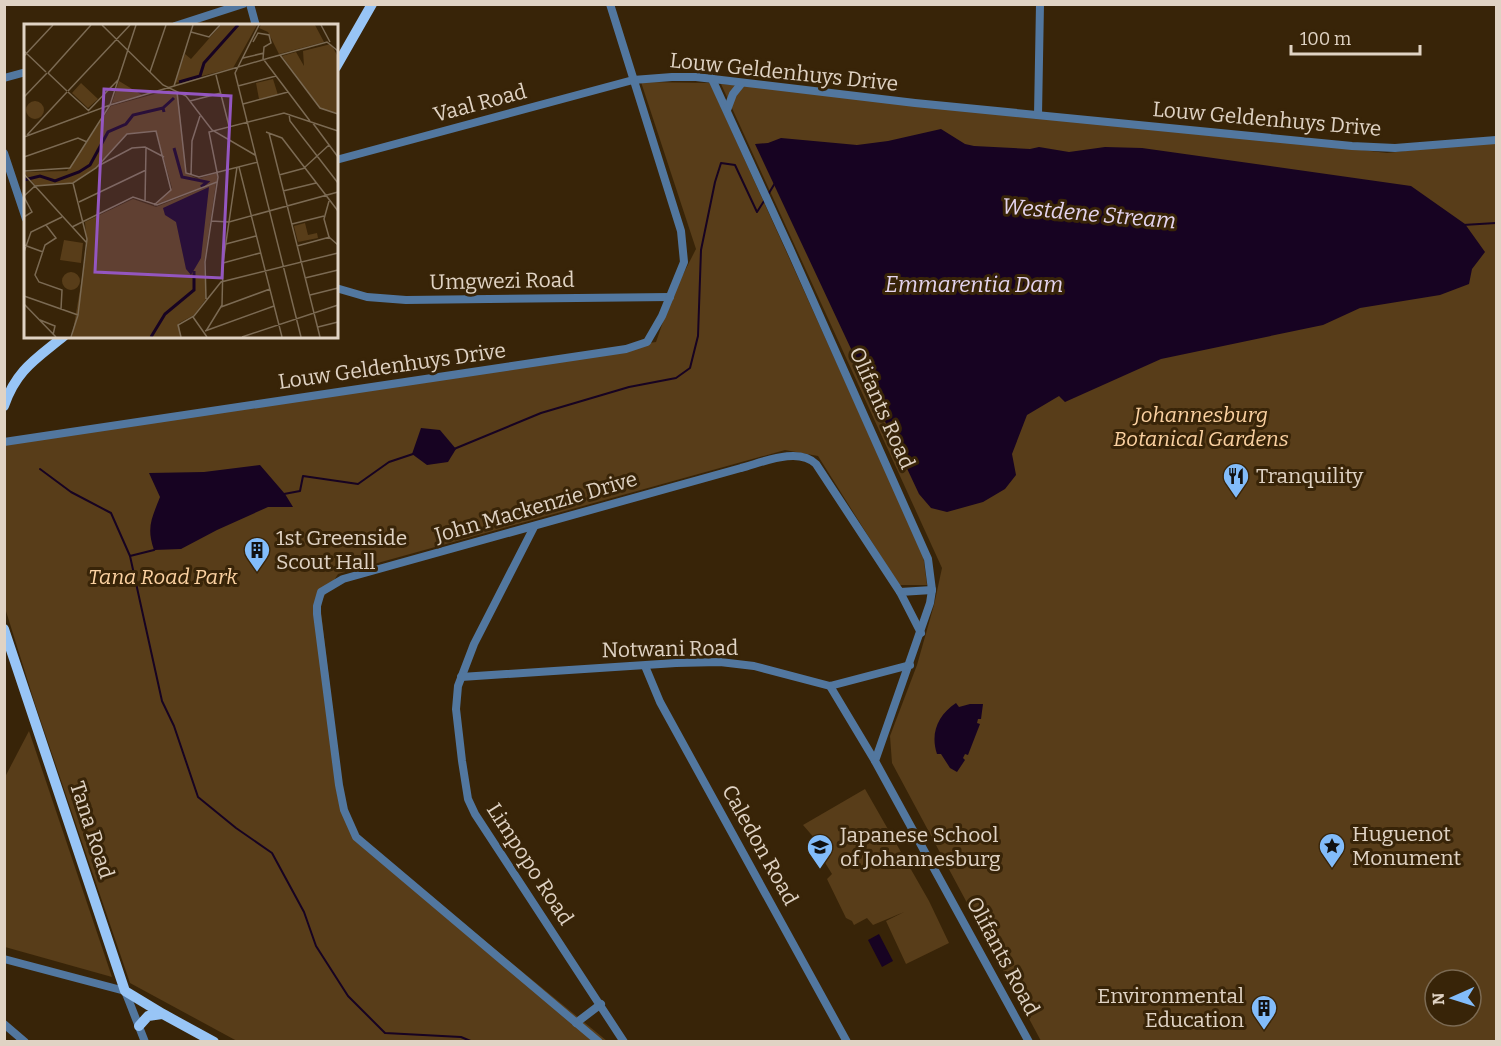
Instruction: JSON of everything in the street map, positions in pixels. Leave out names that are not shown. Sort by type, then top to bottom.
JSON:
[{"type":"main road","points":[[338,64],[372,4]]},
{"type":"main road","points":[[4,406],[20,373],[61,338]]},
{"type":"main road","name":"Tana Road","points":[[4,629],[125,990]]},
{"type":"main road","points":[[125,990],[163,1014],[214,1041]]},
{"type":"main road","points":[[139,1026],[148,1016],[163,1014]]},
{"type":"street","points":[[181,24],[243,4]]},
{"type":"street","points":[[250,4],[255,24]]},
{"type":"street","points":[[610,4],[633,80]]},
{"type":"street","points":[[1038,115],[1040,4]]},
{"type":"street","points":[[4,78],[24,73]]},
{"type":"street","name":"Louw Geldenhuys Drive","points":[[4,442],[641,345],[651,337],[684,262],[681,231],[633,80],[672,76],[712,79],[741,84],[1218,134],[1374,148],[1497,140]]},
{"type":"street","name":"Olifants Road","points":[[712,79],[924,546],[932,573],[932,590],[921,633],[875,761]]},
{"type":"street","name":"Vaal Road","points":[[338,159],[633,80]]},
{"type":"street","points":[[727,110],[733,94],[741,84]]},
{"type":"street","points":[[4,153],[24,213]]},
{"type":"street","name":"Umgwezi Road","points":[[338,289],[367,297],[406,300],[670,297]]},
{"type":"street","name":"John Mackenzie Drive","points":[[599,1041],[356,837],[342,803],[317,614],[321,592],[343,579],[779,458],[804,457],[816,464],[900,592],[921,633]]},
{"type":"street","name":"Limpopo Road","points":[[534,527],[474,644],[458,686],[456,709],[466,792],[470,806],[624,1041]]},
{"type":"street","points":[[900,592],[932,590]]},
{"type":"street","name":"Notwani Road","points":[[461,677],[687,663],[738,664],[830,686],[910,665]]},
{"type":"street","name":"Caledon Road","points":[[645,666],[660,702],[847,1041]]},
{"type":"street","name":"Olifants Road","points":[[830,686],[875,761],[1029,1041]]},
{"type":"street","points":[[4,959],[125,990]]},
{"type":"street","name":"Tana Road","points":[[125,990],[145,1041]]},
{"type":"street","points":[[576,1023],[601,1004]]},
{"type":"street","points":[[4,1024],[25,1041]]},
{"type":"green space","name":"Tana Road Park","points":[[641,82],[710,83],[923,554],[927,585],[899,585],[818,456],[785,450],[338,574],[320,603],[344,806],[358,837],[607,1041],[237,1041],[130,983],[35,704],[5,608],[4,440],[656,342],[672,296],[696,249]]},
{"type":"green space","name":"Johannesburg Botanical Gardens","points":[[721,84],[1039,112],[1387,153],[1496,141],[1496,1041],[1041,1041],[892,763],[890,736],[917,665],[942,568]]},
{"type":"green space","points":[[29,731],[112,977],[5,947],[5,777]]},
{"type":"green space","points":[[865,789],[929,901],[949,943],[906,964],[886,921],[904,912],[873,925],[867,918],[854,925],[846,918],[827,879],[832,874],[821,856],[823,848],[803,825]]},
{"type":"water","name":"Emmarentia Dam","points":[[941,129],[965,144],[974,146],[1030,149],[1039,147],[1069,152],[1105,147],[1142,148],[1411,186],[1465,224],[1485,252],[1472,269],[1469,284],[1440,295],[1360,308],[1323,325],[1161,359],[1065,402],[1059,396],[1027,415],[1012,454],[1016,475],[1005,489],[983,502],[947,512],[931,508],[919,494],[755,144],[768,143],[781,138],[857,145],[888,141]]},
{"type":"water","points":[[421,428],[440,430],[456,449],[448,462],[427,465],[412,454]]},
{"type":"water","points":[[260,465],[293,507],[268,507],[181,549],[154,550],[150,529],[160,497],[149,473],[204,472]]},
{"type":"water","points":[[956,703],[959,707],[983,704],[981,719],[978,719],[977,723],[980,724],[968,755],[965,754],[963,758],[965,760],[957,772],[950,768],[941,754],[937,754],[934,739],[940,719]]},
{"type":"water","points":[[879,934],[893,961],[882,967],[868,940]]},
{"type":"waterway","points":[[454,449],[541,413],[629,387],[676,378],[690,368],[698,336],[701,250],[721,163],[735,165],[757,212],[764,201]]},
{"type":"waterway","name":"Westdene Stream","points":[[769,193],[775,183]]},
{"type":"waterway","name":"Westdene Stream","points":[[1463,225],[1496,223]]},
{"type":"waterway","points":[[284,494],[300,491],[303,476],[358,484],[389,462],[413,454]]},
{"type":"waterway","points":[[40,469],[71,492],[111,513],[130,556],[156,548]]},
{"type":"waterway","points":[[130,556],[162,701],[174,726],[198,797],[272,853],[304,912],[316,946],[348,996],[385,1033],[461,1037],[473,1042]]},
{"type":"place","name":"Tranquility","points":[[1236,499]]},
{"type":"place","name":"1st Greenside Scout Hall","points":[[257,573]]},
{"type":"place","name":"Huguenot Monument","points":[[1332,869]]},
{"type":"place","name":"Japanese School of Johannesburg","points":[[820,870]]},
{"type":"place","name":"Environmental Education","points":[[1264,1031]]}]
